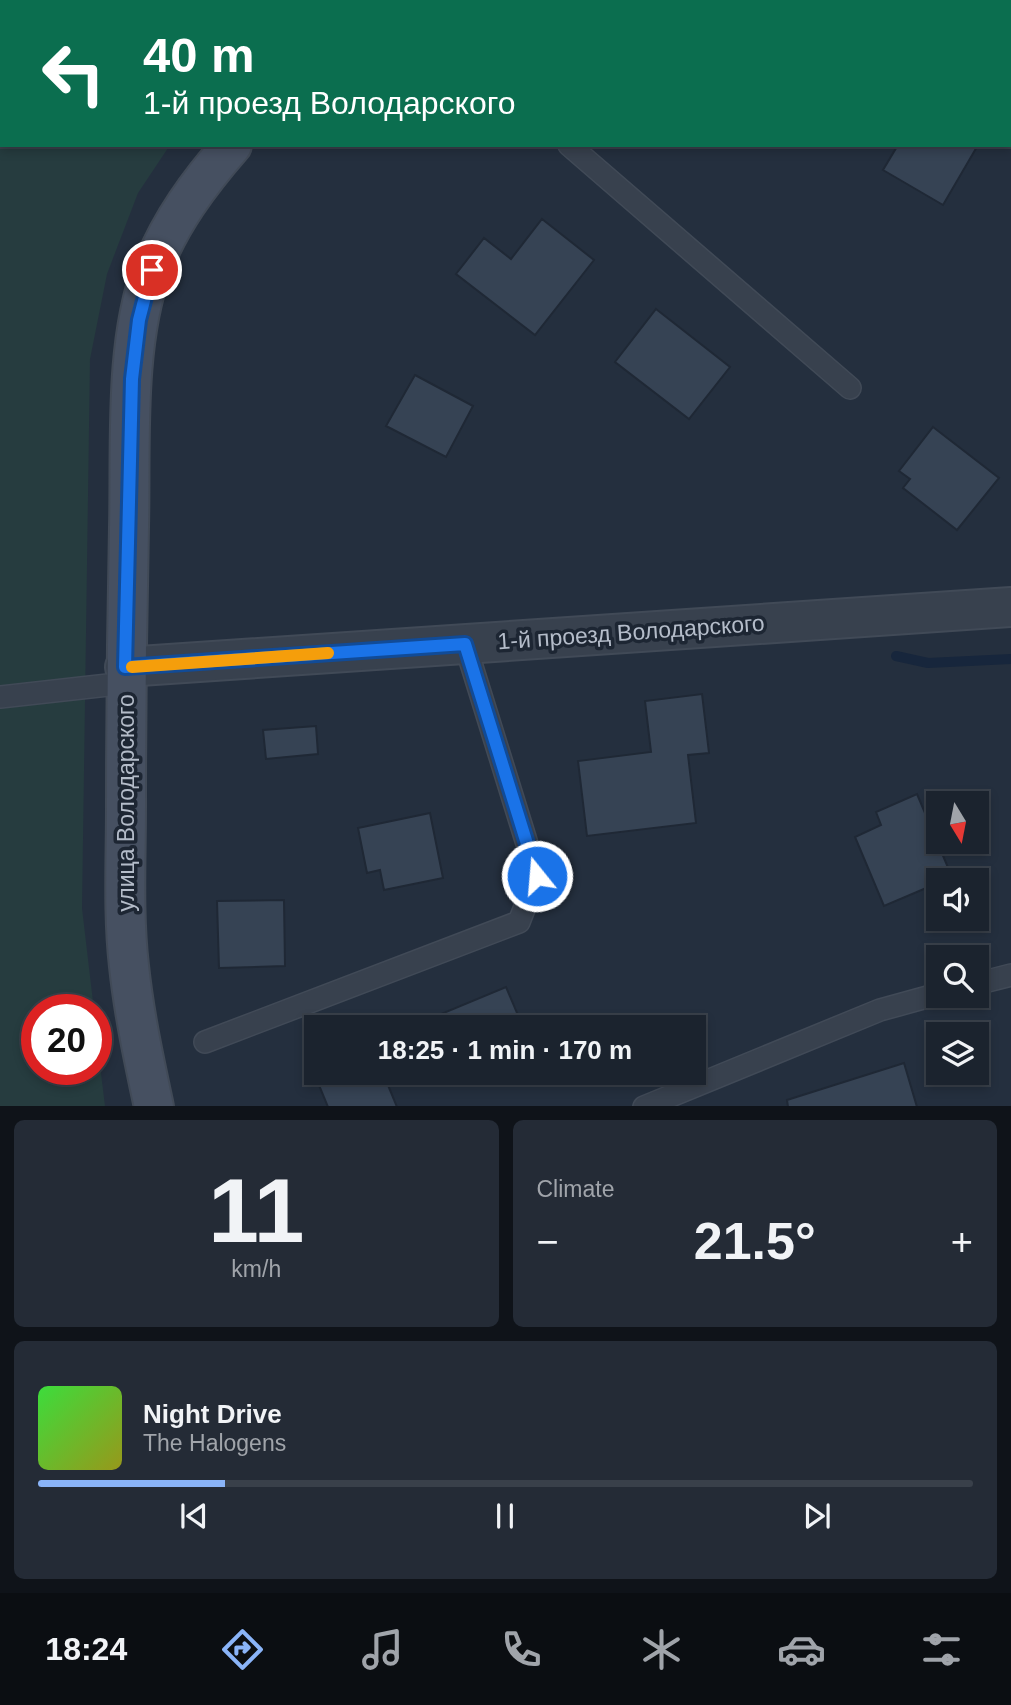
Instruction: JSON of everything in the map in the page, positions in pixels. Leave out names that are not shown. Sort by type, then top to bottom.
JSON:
[{"type":"street","name":"улица Володарского","points":[[154,1106],[139,1041],[129,964],[125,878],[125,675],[132,379],[139,320],[152,270],[176,218],[207,173],[230,147]]},
{"type":"street","name":"1-й проезд Володарского","points":[[125,675],[465,644],[1011,607]]},
{"type":"lane","points":[[571,147],[850,388]]},
{"type":"lane","points":[[205,1042],[519,922],[537,876],[465,644]]},
{"type":"lane","points":[[0,697],[125,675]]},
{"type":"lane","points":[[989,981],[1011,975]]},
{"type":"lane","points":[[646,1106],[880,1010],[926,997]]},
{"type":"green space","points":[[0,147],[169,147],[138,193],[107,274],[90,359],[82,908],[92,994],[21,994],[21,1085],[102,1085],[105,1106],[0,1106]]},
{"type":"building","points":[[897,147],[977,147],[943,205],[883,170]]},
{"type":"building","points":[[542,219],[594,260],[535,335],[456,274],[484,238],[511,259]]},
{"type":"building","points":[[656,309],[730,367],[689,419],[615,362]]},
{"type":"building","points":[[415,375],[473,406],[446,457],[386,426]]},
{"type":"building","points":[[933,427],[999,478],[957,530],[903,488],[910,479],[899,471]]},
{"type":"building","points":[[702,694],[709,753],[688,755],[696,823],[587,836],[578,761],[651,752],[645,701]]},
{"type":"building","points":[[316,726],[318,754],[266,759],[263,730]]},
{"type":"building","points":[[917,794],[926,815],[926,854],[942,854],[948,868],[926,868],[926,888],[884,906],[855,837],[881,825],[876,812]]},
{"type":"building","points":[[430,813],[443,878],[384,890],[380,870],[367,873],[358,828]]},
{"type":"building","points":[[284,900],[285,966],[219,968],[217,901]]},
{"type":"building","points":[[506,987],[518,1015],[439,1015]]},
{"type":"building","points":[[904,1063],[917,1106],[788,1106],[787,1100]]},
{"type":"building","points":[[319,1085],[388,1085],[397,1106],[328,1106]]},
{"type":"waterway","points":[[896,656],[928,663],[1011,659]]},
{"type":"slow traffic","points":[[132,667],[328,653]]},
{"type":"route","points":[[152,270],[139,320],[132,379],[125,667],[465,644],[537,876]]}]
